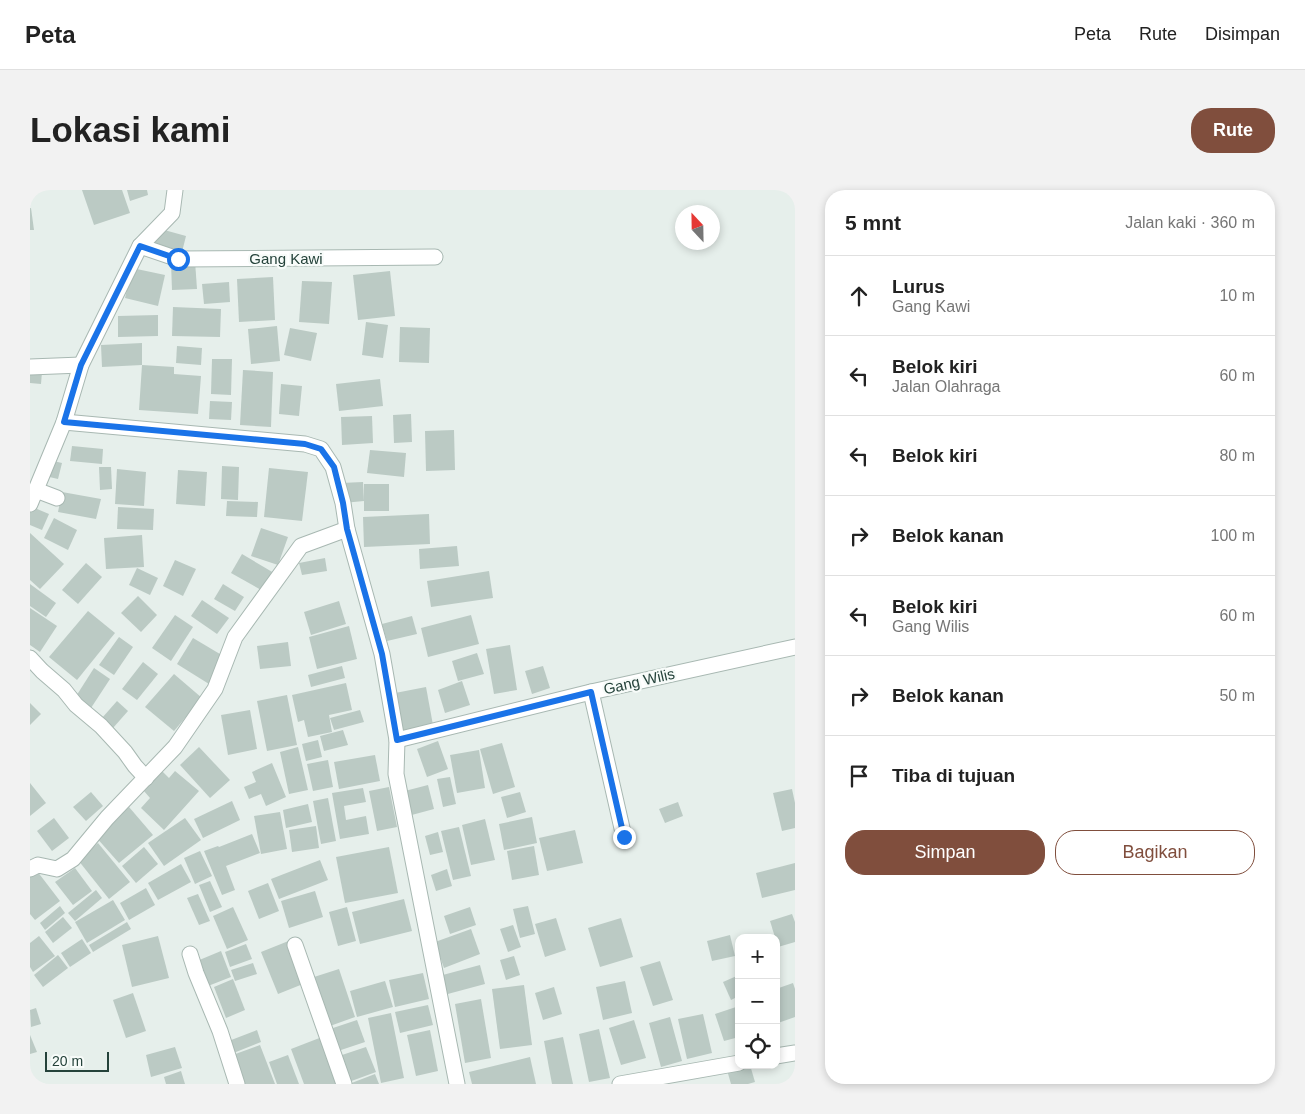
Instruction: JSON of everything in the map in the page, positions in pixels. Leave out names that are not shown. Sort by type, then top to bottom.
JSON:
[{"type":"street","points":[[58,498],[33,497],[64,422],[81,365],[140,246],[172,213],[175,190]]},
{"type":"street","name":"Gang Kawi","points":[[140,246],[178,259],[435,257]]},
{"type":"street","points":[[30,367],[81,365]]},
{"type":"street","points":[[64,422],[305,444],[321,449],[334,467],[347,529],[382,654],[397,740],[396,774],[457,1084]]},
{"type":"street","points":[[30,868],[38,865],[57,869],[74,860],[107,818],[175,747],[215,688],[235,637],[302,546],[347,529]]},
{"type":"street","name":"Gang Wilis","points":[[397,740],[591,692],[795,647]]},
{"type":"street","points":[[30,658],[64,690],[76,705],[101,726],[126,752],[146,778]]},
{"type":"street","points":[[591,692],[624,837]]},
{"type":"street","points":[[295,945],[344,1084]]},
{"type":"street","points":[[190,954],[220,1031],[237,1084]]},
{"type":"street","points":[[780,1055],[795,1053]]},
{"type":"street","points":[[620,1084],[735,1064]]},
{"type":"building","points":[[82,190],[122,190],[130,213],[94,225]]},
{"type":"building","points":[[127,190],[147,190],[148,195],[130,201]]},
{"type":"building","points":[[31,208],[34,230],[30,230]]},
{"type":"building","points":[[157,228],[186,236],[182,252],[153,244]]},
{"type":"building","points":[[195,261],[197,289],[172,290],[171,263]]},
{"type":"building","points":[[132,268],[165,275],[158,306],[125,298]]},
{"type":"building","points":[[390,271],[395,316],[358,320],[353,275]]},
{"type":"building","points":[[273,277],[275,320],[239,322],[237,279]]},
{"type":"building","points":[[302,281],[332,282],[329,324],[299,322]]},
{"type":"building","points":[[229,282],[230,302],[204,304],[202,284]]},
{"type":"building","points":[[173,307],[221,309],[220,337],[172,336]]},
{"type":"building","points":[[158,315],[158,336],[118,337],[118,316]]},
{"type":"building","points":[[366,322],[388,325],[383,358],[362,355]]},
{"type":"building","points":[[277,326],[280,361],[251,364],[248,329]]},
{"type":"building","points":[[400,327],[430,328],[429,363],[399,362]]},
{"type":"building","points":[[290,328],[317,333],[311,361],[284,355]]},
{"type":"building","points":[[142,343],[142,365],[102,367],[101,345]]},
{"type":"building","points":[[177,346],[202,348],[201,365],[176,363]]},
{"type":"building","points":[[212,359],[232,359],[231,395],[211,394]]},
{"type":"building","points":[[142,365],[174,367],[174,374],[201,376],[198,414],[139,410]]},
{"type":"building","points":[[243,370],[273,372],[271,427],[240,425]]},
{"type":"building","points":[[30,371],[42,372],[41,384],[30,383]]},
{"type":"building","points":[[380,379],[383,406],[339,411],[336,384]]},
{"type":"building","points":[[281,384],[302,386],[299,416],[279,414]]},
{"type":"building","points":[[210,401],[232,402],[231,420],[209,419]]},
{"type":"building","points":[[411,414],[412,442],[394,443],[393,415]]},
{"type":"building","points":[[372,416],[373,443],[342,445],[341,417]]},
{"type":"building","points":[[454,430],[455,470],[426,471],[425,431]]},
{"type":"building","points":[[72,446],[103,449],[102,464],[70,461]]},
{"type":"building","points":[[370,450],[406,453],[404,477],[367,473]]},
{"type":"building","points":[[49,460],[62,463],[58,479],[45,476]]},
{"type":"building","points":[[222,466],[239,467],[238,500],[221,499]]},
{"type":"building","points":[[99,467],[111,467],[112,489],[100,490]]},
{"type":"building","points":[[269,468],[308,472],[302,521],[264,517]]},
{"type":"building","points":[[117,469],[146,472],[144,506],[115,504]]},
{"type":"building","points":[[178,470],[207,472],[205,506],[176,504]]},
{"type":"building","points":[[363,482],[364,501],[343,503],[341,483]]},
{"type":"building","points":[[364,484],[389,484],[389,511],[364,511]]},
{"type":"building","points":[[62,492],[101,499],[96,519],[58,512]]},
{"type":"building","points":[[227,501],[258,502],[257,517],[226,516]]},
{"type":"building","points":[[30,506],[49,514],[42,530],[30,525]]},
{"type":"building","points":[[118,507],[154,509],[153,530],[117,529]]},
{"type":"building","points":[[429,514],[430,544],[364,547],[363,517]]},
{"type":"building","points":[[54,518],[77,530],[68,550],[44,538]]},
{"type":"building","points":[[261,528],[288,537],[278,565],[251,556]]},
{"type":"building","points":[[30,533],[64,564],[40,589],[30,580]]},
{"type":"building","points":[[142,535],[144,567],[106,569],[104,538]]},
{"type":"building","points":[[457,546],[459,566],[420,569],[419,549]]},
{"type":"building","points":[[242,554],[274,573],[263,591],[231,573]]},
{"type":"building","points":[[325,558],[327,571],[302,575],[299,563]]},
{"type":"building","points":[[175,560],[196,569],[183,596],[163,586]]},
{"type":"building","points":[[86,563],[102,577],[78,604],[62,590]]},
{"type":"building","points":[[137,568],[158,578],[150,595],[129,585]]},
{"type":"building","points":[[489,571],[493,598],[431,607],[427,581]]},
{"type":"building","points":[[30,584],[56,603],[46,617],[30,606]]},
{"type":"building","points":[[223,584],[244,597],[235,611],[214,599]]},
{"type":"building","points":[[138,596],[157,615],[141,632],[121,613]]},
{"type":"building","points":[[202,600],[229,618],[217,634],[191,616]]},
{"type":"building","points":[[339,601],[346,624],[311,635],[304,612]]},
{"type":"building","points":[[30,608],[57,626],[40,652],[30,645]]},
{"type":"building","points":[[88,611],[115,633],[77,680],[49,657]]},
{"type":"building","points":[[175,615],[193,627],[171,661],[152,648]]},
{"type":"building","points":[[471,615],[479,644],[428,657],[421,628]]},
{"type":"building","points":[[412,616],[417,634],[387,641],[382,624]]},
{"type":"building","points":[[349,626],[357,659],[317,669],[309,637]]},
{"type":"building","points":[[119,637],[133,647],[114,675],[99,665]]},
{"type":"building","points":[[193,638],[225,657],[209,684],[177,664]]},
{"type":"building","points":[[288,642],[291,666],[260,669],[257,646]]},
{"type":"building","points":[[510,645],[517,690],[494,694],[486,649]]},
{"type":"building","points":[[477,653],[484,674],[458,681],[452,661]]},
{"type":"building","points":[[143,662],[158,674],[137,700],[122,689]]},
{"type":"building","points":[[342,666],[345,678],[311,687],[308,675]]},
{"type":"building","points":[[543,666],[550,688],[532,694],[525,671]]},
{"type":"building","points":[[94,668],[110,679],[89,711],[73,701]]},
{"type":"building","points":[[174,674],[202,698],[174,731],[145,707]]},
{"type":"building","points":[[462,681],[470,705],[445,713],[438,690]]},
{"type":"building","points":[[346,683],[352,710],[329,715],[332,732],[308,737],[304,720],[298,722],[292,695]]},
{"type":"building","points":[[426,687],[433,725],[398,732],[390,694]]},
{"type":"building","points":[[287,695],[297,745],[267,751],[257,701]]},
{"type":"building","points":[[117,701],[128,711],[113,728],[102,718]]},
{"type":"building","points":[[30,703],[41,714],[30,725]]},
{"type":"building","points":[[250,710],[257,749],[228,755],[221,715]]},
{"type":"building","points":[[360,710],[364,722],[334,730],[330,718]]},
{"type":"building","points":[[343,730],[348,745],[324,751],[320,736]]},
{"type":"building","points":[[318,740],[322,757],[306,761],[302,744]]},
{"type":"building","points":[[438,741],[448,769],[427,777],[417,749]]},
{"type":"building","points":[[502,743],[515,787],[493,794],[480,749]]},
{"type":"building","points":[[199,747],[230,780],[210,798],[180,765]]},
{"type":"building","points":[[298,747],[308,790],[289,794],[280,752]]},
{"type":"building","points":[[479,750],[485,788],[457,793],[450,755]]},
{"type":"building","points":[[375,755],[380,781],[339,789],[334,762]]},
{"type":"building","points":[[328,760],[333,787],[313,791],[307,764]]},
{"type":"building","points":[[272,763],[286,797],[266,806],[261,794],[249,799],[244,787],[256,782],[252,772]]},
{"type":"building","points":[[162,771],[169,778],[175,771],[199,791],[164,830],[141,808],[150,798],[144,791]]},
{"type":"building","points":[[450,777],[456,804],[443,807],[437,779]]},
{"type":"building","points":[[30,783],[46,803],[30,816]]},
{"type":"building","points":[[428,785],[434,809],[408,816],[401,792]]},
{"type":"building","points":[[389,787],[397,827],[377,831],[369,791]]},
{"type":"building","points":[[363,788],[366,802],[344,806],[346,820],[366,816],[369,834],[340,839],[332,793]]},
{"type":"building","points":[[792,789],[795,803],[795,828],[782,831],[773,793]]},
{"type":"building","points":[[91,792],[103,806],[86,821],[73,807]]},
{"type":"building","points":[[520,792],[526,812],[507,818],[501,797]]},
{"type":"building","points":[[328,798],[336,841],[321,844],[313,801]]},
{"type":"building","points":[[232,801],[240,820],[203,838],[194,819]]},
{"type":"building","points":[[678,802],[683,816],[665,823],[659,809]]},
{"type":"building","points":[[308,804],[312,822],[286,828],[283,810]]},
{"type":"building","points":[[129,807],[153,835],[119,863],[95,836]]},
{"type":"building","points":[[280,812],[287,849],[261,854],[254,816]]},
{"type":"building","points":[[532,817],[537,843],[504,850],[499,824]]},
{"type":"building","points":[[54,818],[69,838],[52,851],[37,831]]},
{"type":"building","points":[[185,818],[201,840],[164,866],[148,843]]},
{"type":"building","points":[[485,819],[495,860],[471,865],[462,825]]},
{"type":"building","points":[[316,826],[319,848],[292,852],[289,830]]},
{"type":"building","points":[[459,827],[471,876],[453,880],[441,831]]},
{"type":"building","points":[[575,830],[583,863],[547,871],[539,838]]},
{"type":"building","points":[[438,832],[443,852],[430,855],[425,836]]},
{"type":"building","points":[[252,834],[260,853],[226,866],[235,890],[222,895],[204,851]]},
{"type":"building","points":[[98,843],[130,882],[109,899],[78,860]]},
{"type":"building","points":[[534,846],[539,875],[512,880],[507,851]]},
{"type":"building","points":[[144,847],[158,864],[136,883],[122,866]]},
{"type":"building","points":[[389,847],[398,893],[345,903],[336,857]]},
{"type":"building","points":[[200,851],[212,876],[195,884],[184,858]]},
{"type":"building","points":[[320,860],[328,880],[279,899],[271,879]]},
{"type":"building","points":[[795,863],[795,890],[762,898],[756,873]]},
{"type":"building","points":[[181,864],[191,882],[158,900],[148,883]]},
{"type":"building","points":[[75,868],[92,891],[73,905],[55,882]]},
{"type":"building","points":[[447,869],[452,886],[436,891],[431,875]]},
{"type":"building","points":[[37,871],[60,901],[35,920],[30,914],[30,877]]},
{"type":"building","points":[[210,881],[222,907],[210,912],[199,885]]},
{"type":"building","points":[[268,883],[279,911],[259,919],[248,891]]},
{"type":"building","points":[[146,888],[155,905],[129,920],[120,903]]},
{"type":"building","points":[[96,890],[102,898],[75,921],[68,913]]},
{"type":"building","points":[[315,891],[323,917],[289,928],[281,901]]},
{"type":"building","points":[[198,894],[210,921],[199,925],[187,898]]},
{"type":"building","points":[[404,899],[412,931],[360,944],[352,912]]},
{"type":"building","points":[[113,900],[125,920],[87,943],[75,922]]},
{"type":"building","points":[[60,906],[65,913],[45,930],[40,923]]},
{"type":"building","points":[[528,906],[535,934],[520,938],[513,909]]},
{"type":"building","points":[[233,907],[248,940],[227,949],[213,916]]},
{"type":"building","points":[[347,907],[356,941],[338,946],[329,912]]},
{"type":"building","points":[[470,907],[476,925],[450,934],[444,916]]},
{"type":"building","points":[[792,914],[795,922],[795,942],[780,946],[780,934],[774,934],[770,921]]},
{"type":"building","points":[[63,917],[72,928],[53,943],[45,932]]},
{"type":"building","points":[[556,918],[566,950],[545,957],[535,924]]},
{"type":"building","points":[[621,918],[633,957],[600,967],[588,928]]},
{"type":"building","points":[[127,922],[131,929],[93,952],[89,945]]},
{"type":"building","points":[[513,925],[521,947],[508,952],[500,929]]},
{"type":"building","points":[[471,929],[480,954],[444,968],[435,942]]},
{"type":"building","points":[[730,935],[735,956],[712,961],[707,941]]},
{"type":"building","points":[[39,936],[55,956],[33,972],[30,967],[30,943]]},
{"type":"building","points":[[158,936],[169,978],[132,987],[122,945]]},
{"type":"building","points":[[82,939],[91,953],[70,967],[61,953]]},
{"type":"building","points":[[291,940],[308,982],[278,994],[261,952]]},
{"type":"building","points":[[246,944],[252,959],[230,967],[225,952]]},
{"type":"building","points":[[221,951],[231,977],[208,986],[197,961]]},
{"type":"building","points":[[58,955],[68,968],[43,987],[34,975]]},
{"type":"building","points":[[514,956],[520,975],[506,980],[500,960]]},
{"type":"building","points":[[660,961],[673,1000],[653,1006],[640,967]]},
{"type":"building","points":[[253,963],[257,974],[235,981],[231,970]]},
{"type":"building","points":[[480,965],[485,984],[444,995],[439,976]]},
{"type":"building","points":[[339,969],[355,1017],[330,1026],[314,977]]},
{"type":"building","points":[[423,973],[429,999],[395,1007],[389,980]]},
{"type":"building","points":[[735,977],[735,998],[731,1000],[723,982]]},
{"type":"building","points":[[233,979],[245,1010],[226,1018],[214,987]]},
{"type":"building","points":[[385,981],[393,1007],[357,1017],[350,991]]},
{"type":"building","points":[[625,981],[632,1013],[603,1020],[596,987]]},
{"type":"building","points":[[793,983],[795,989],[795,1017],[780,1022],[780,988]]},
{"type":"building","points":[[524,985],[532,1045],[500,1049],[492,989]]},
{"type":"building","points":[[554,987],[562,1014],[543,1020],[535,993]]},
{"type":"building","points":[[133,993],[146,1031],[126,1038],[113,1000]]},
{"type":"building","points":[[481,999],[491,1058],[465,1063],[455,1004]]},
{"type":"building","points":[[428,1005],[433,1025],[400,1033],[395,1012]]},
{"type":"building","points":[[735,1007],[735,1038],[724,1041],[715,1014]]},
{"type":"building","points":[[36,1008],[41,1024],[31,1027],[30,1010]]},
{"type":"building","points":[[391,1013],[404,1078],[381,1083],[368,1018]]},
{"type":"building","points":[[703,1014],[712,1053],[687,1059],[678,1019]]},
{"type":"building","points":[[670,1017],[682,1061],[661,1067],[649,1023]]},
{"type":"building","points":[[357,1020],[365,1042],[335,1052],[327,1030]]},
{"type":"building","points":[[634,1020],[646,1058],[621,1065],[609,1028]]},
{"type":"building","points":[[599,1029],[610,1078],[589,1082],[579,1034]]},
{"type":"building","points":[[257,1030],[261,1042],[231,1054],[226,1042]]},
{"type":"building","points":[[430,1030],[438,1071],[416,1076],[407,1035]]},
{"type":"building","points":[[30,1035],[37,1052],[30,1054]]},
{"type":"building","points":[[322,1037],[339,1084],[304,1084],[291,1049]]},
{"type":"building","points":[[563,1037],[573,1084],[552,1084],[544,1041]]},
{"type":"building","points":[[260,1045],[275,1084],[241,1084],[230,1056]]},
{"type":"building","points":[[175,1047],[182,1068],[151,1077],[146,1055]]},
{"type":"building","points":[[366,1047],[376,1072],[346,1083],[336,1057]]},
{"type":"building","points":[[288,1055],[299,1084],[277,1084],[269,1062]]},
{"type":"building","points":[[530,1057],[536,1084],[472,1084],[469,1072]]},
{"type":"building","points":[[735,1068],[751,1069],[755,1082],[731,1084],[727,1070]]},
{"type":"building","points":[[181,1071],[185,1084],[166,1084],[164,1077]]},
{"type":"building","points":[[375,1074],[379,1084],[349,1084]]},
{"type":"route","points":[[178,259],[140,246],[81,365],[64,422],[305,444],[321,449],[334,467],[347,529],[382,654],[397,740],[591,692],[624,837]]}]
